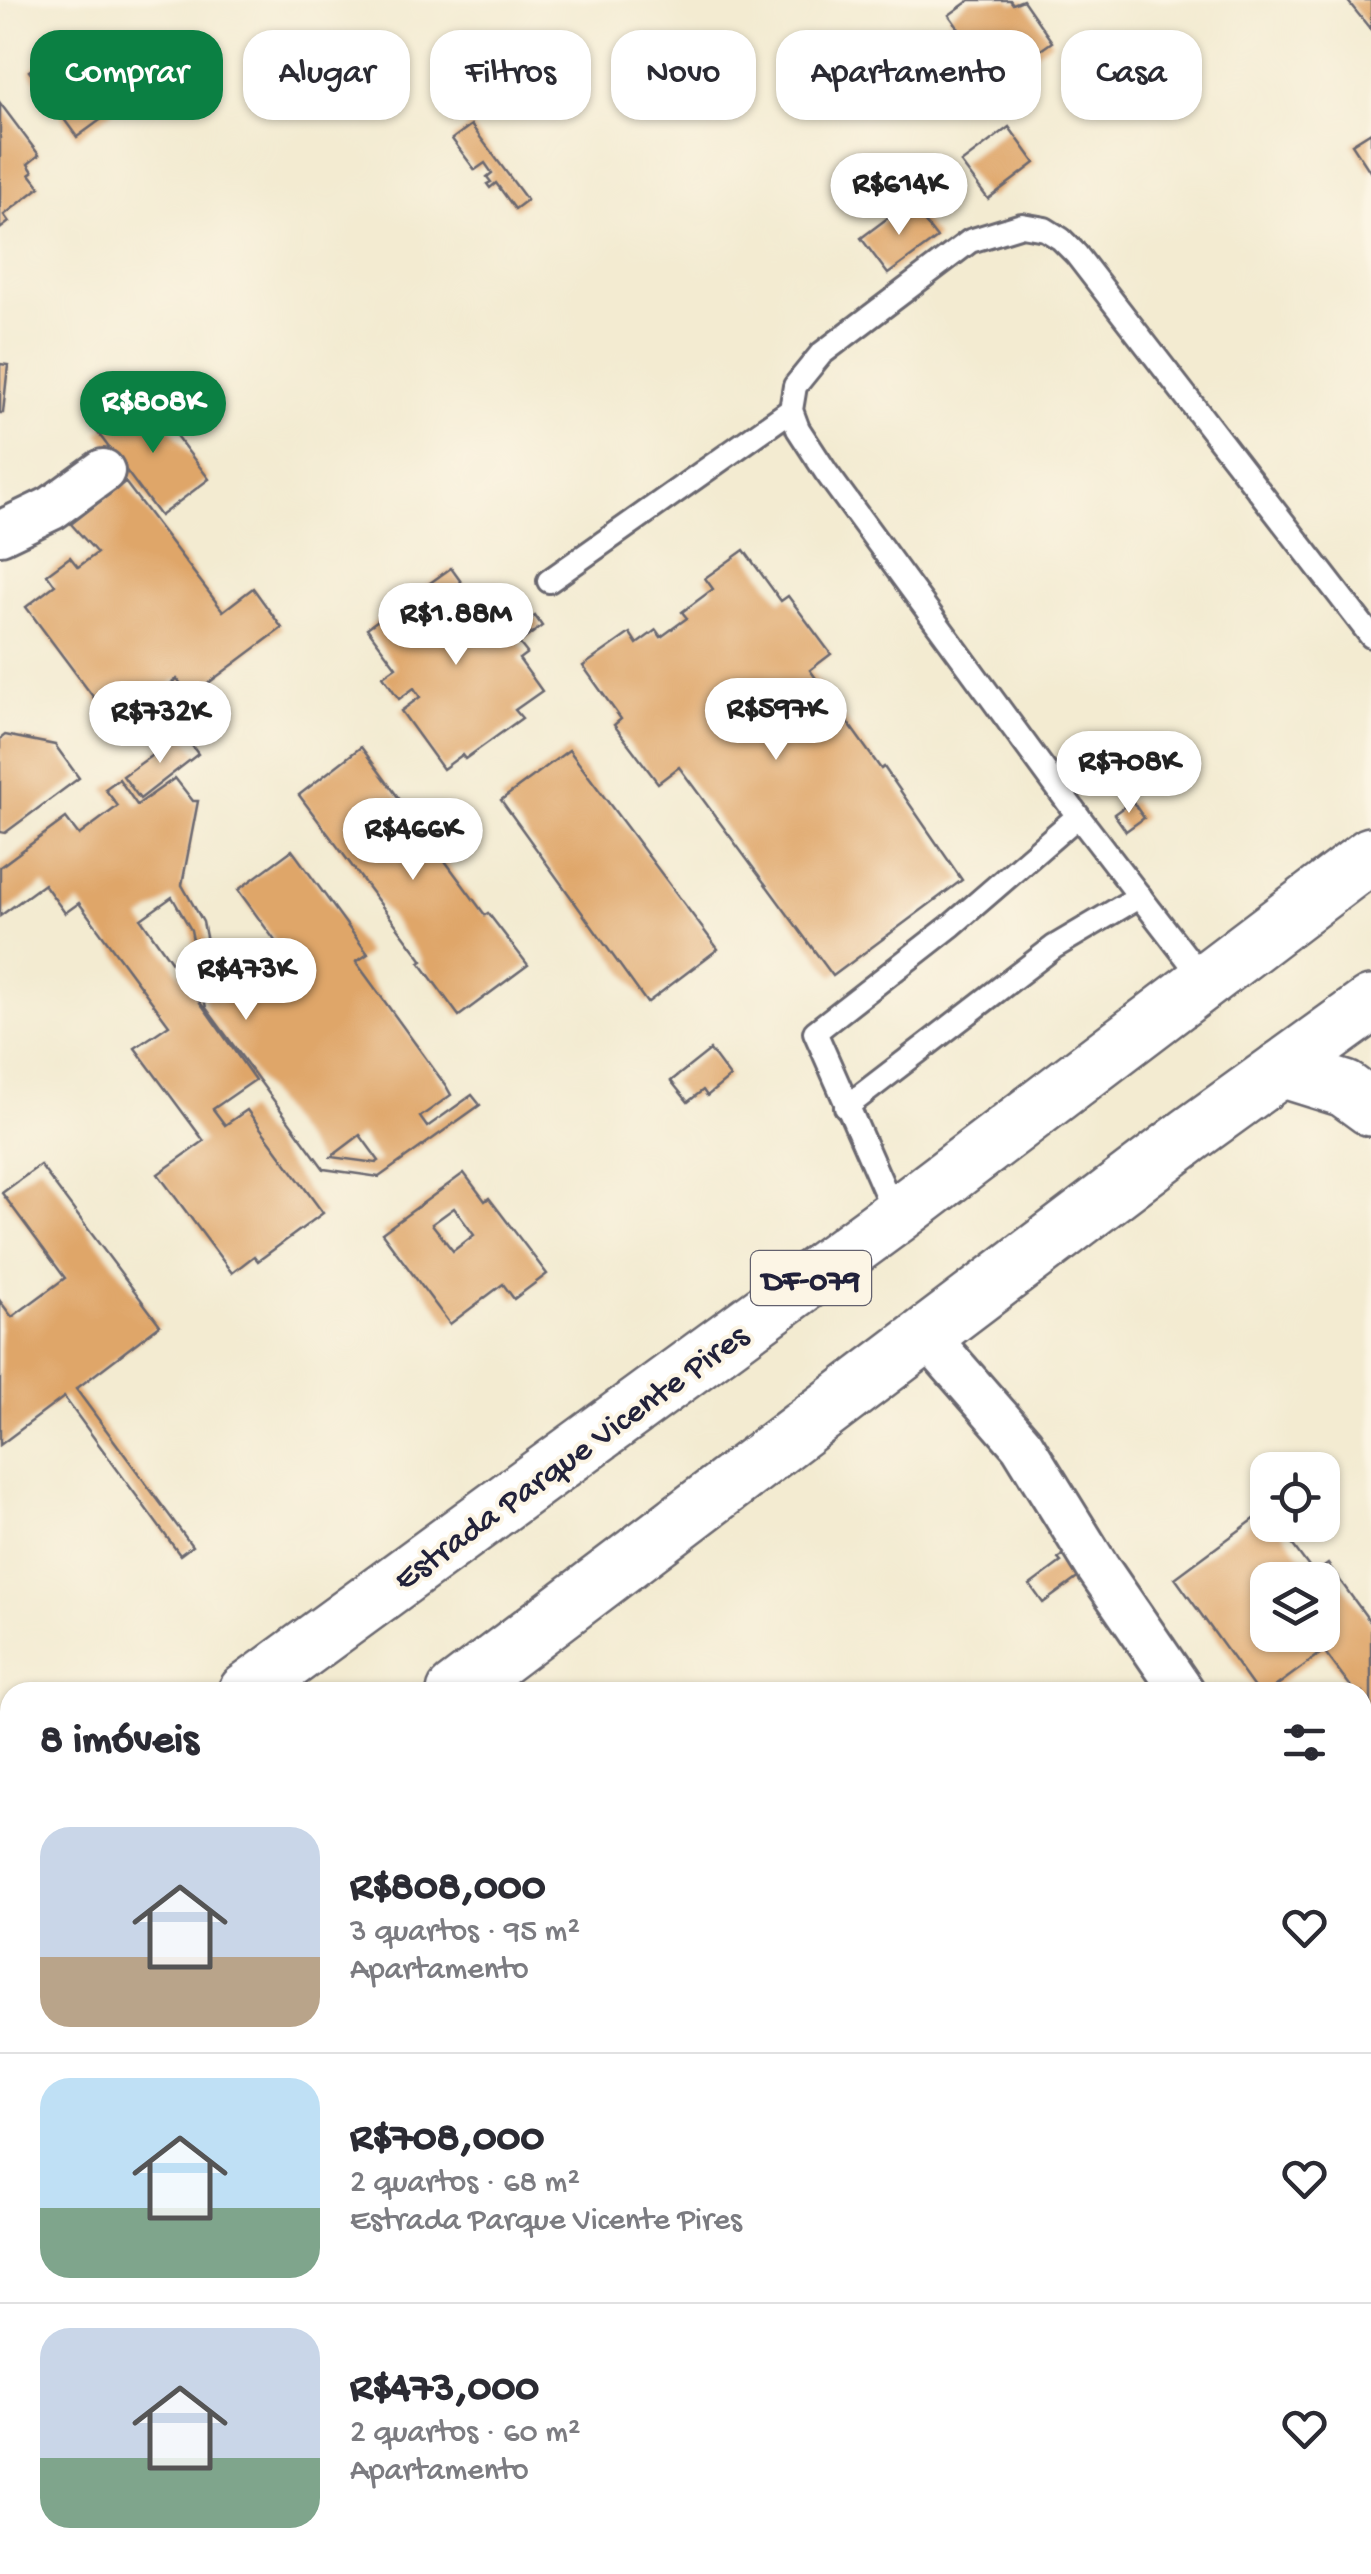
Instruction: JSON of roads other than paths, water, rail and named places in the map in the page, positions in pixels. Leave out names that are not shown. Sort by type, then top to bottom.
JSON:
[{"type":"main road","name":"Estrada Parque Vicente Pires","points":[[260,1682],[896,1216],[1371,855]]},
{"type":"main road","points":[[469,1682],[1371,1004]]},
{"type":"main road","points":[[1281,1069],[1345,1089],[1371,1108]]},
{"type":"street","points":[[0,533],[52,508],[103,471]]},
{"type":"street","points":[[927,1336],[1022,1445],[1175,1682]]},
{"type":"lane","points":[[1204,980],[1078,816],[826,472],[798,429],[792,410],[795,386],[821,354],[970,241],[1007,227],[1045,229],[1076,254],[1371,636]]},
{"type":"lane","points":[[549,581],[792,410]]},
{"type":"lane","points":[[896,1216],[816,1032],[952,925],[1078,816]]},
{"type":"lane","points":[[846,1107],[1054,947],[1140,896]]}]
